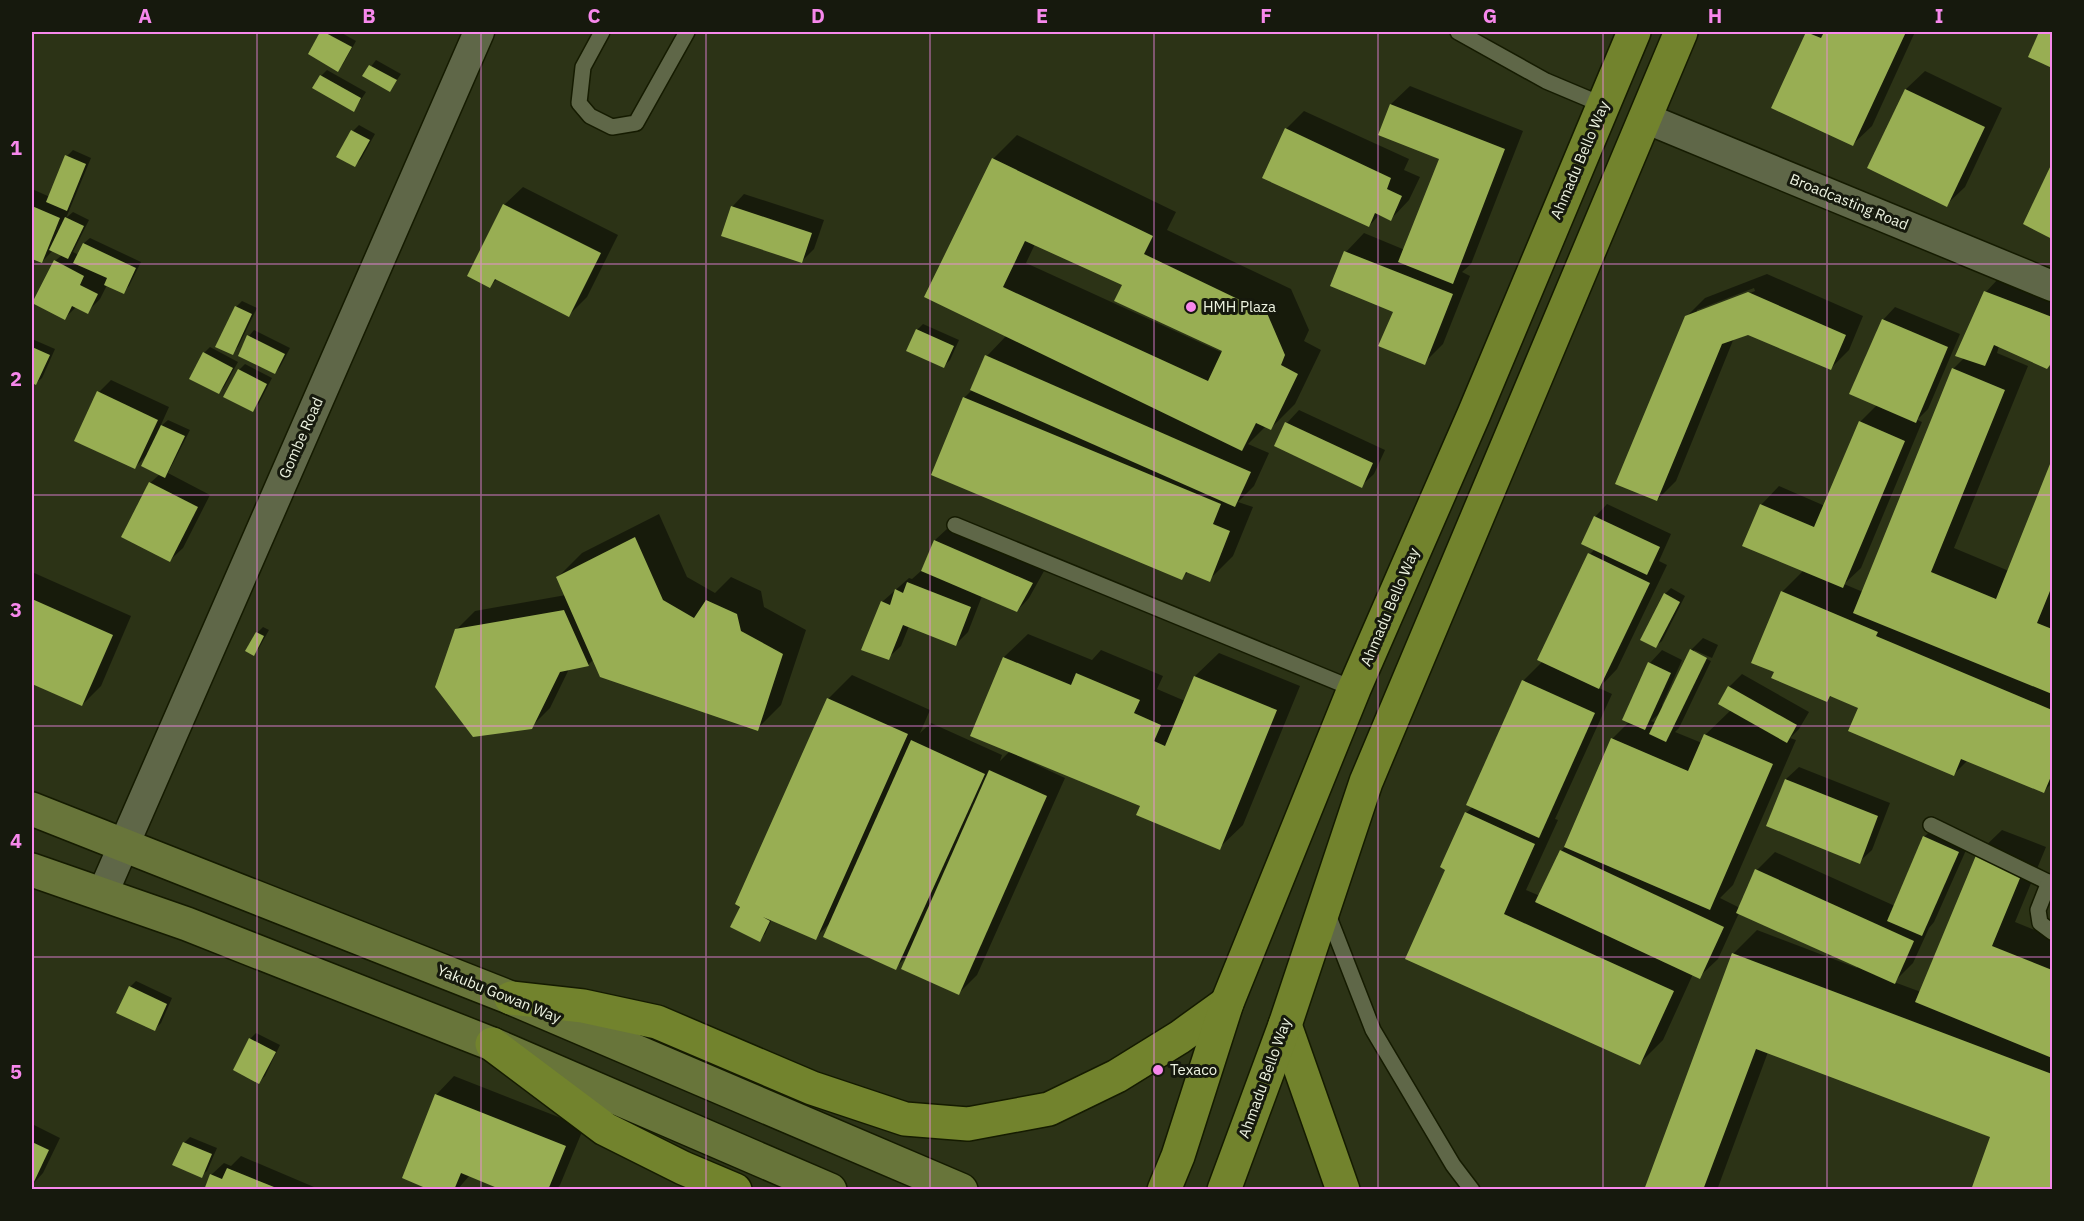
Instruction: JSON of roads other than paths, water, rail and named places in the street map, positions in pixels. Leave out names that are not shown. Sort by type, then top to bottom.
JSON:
[{"type":"main road","name":"Ahmadu Bello Way","points":[[1164,1190],[1178,1156],[1227,1002],[1354,689],[1474,414],[1634,32]]},
{"type":"main road","name":"Ahmadu Bello Way","points":[[1226,1186],[1285,1025],[1366,782],[1681,32]]},
{"type":"main road","points":[[511,998],[583,1006],[657,1022],[812,1088],[905,1119],[968,1124],[1048,1109],[1068,1100],[1118,1076],[1180,1037],[1227,1002]]},
{"type":"main road","points":[[1285,1025],[1343,1190]]},
{"type":"main road","points":[[492,1044],[605,1130],[683,1168],[735,1190]]},
{"type":"street","name":"Gombe Road","points":[[102,895],[479,32]]},
{"type":"street","name":"Broadcasting Road","points":[[1645,118],[2052,286]]},
{"type":"street","name":"Yakubu Gowan Way","points":[[32,809],[511,998],[961,1190]]},
{"type":"street","points":[[32,870],[187,924],[492,1044],[830,1190]]},
{"type":"lane","points":[[602,32],[583,68],[579,102],[590,116],[612,128],[636,123],[687,32]]},
{"type":"lane","points":[[1458,32],[1546,81],[1603,105]]},
{"type":"lane","points":[[955,525],[1354,689]]},
{"type":"lane","points":[[1931,825],[2051,883],[2038,910],[2040,923],[2052,932]]},
{"type":"lane","points":[[1325,907],[1373,1030],[1453,1165],[1472,1190]]},
{"type":"place","name":"HMH Plaza","points":[[1191,307]]},
{"type":"place","name":"Texaco","points":[[1158,1070]]}]
